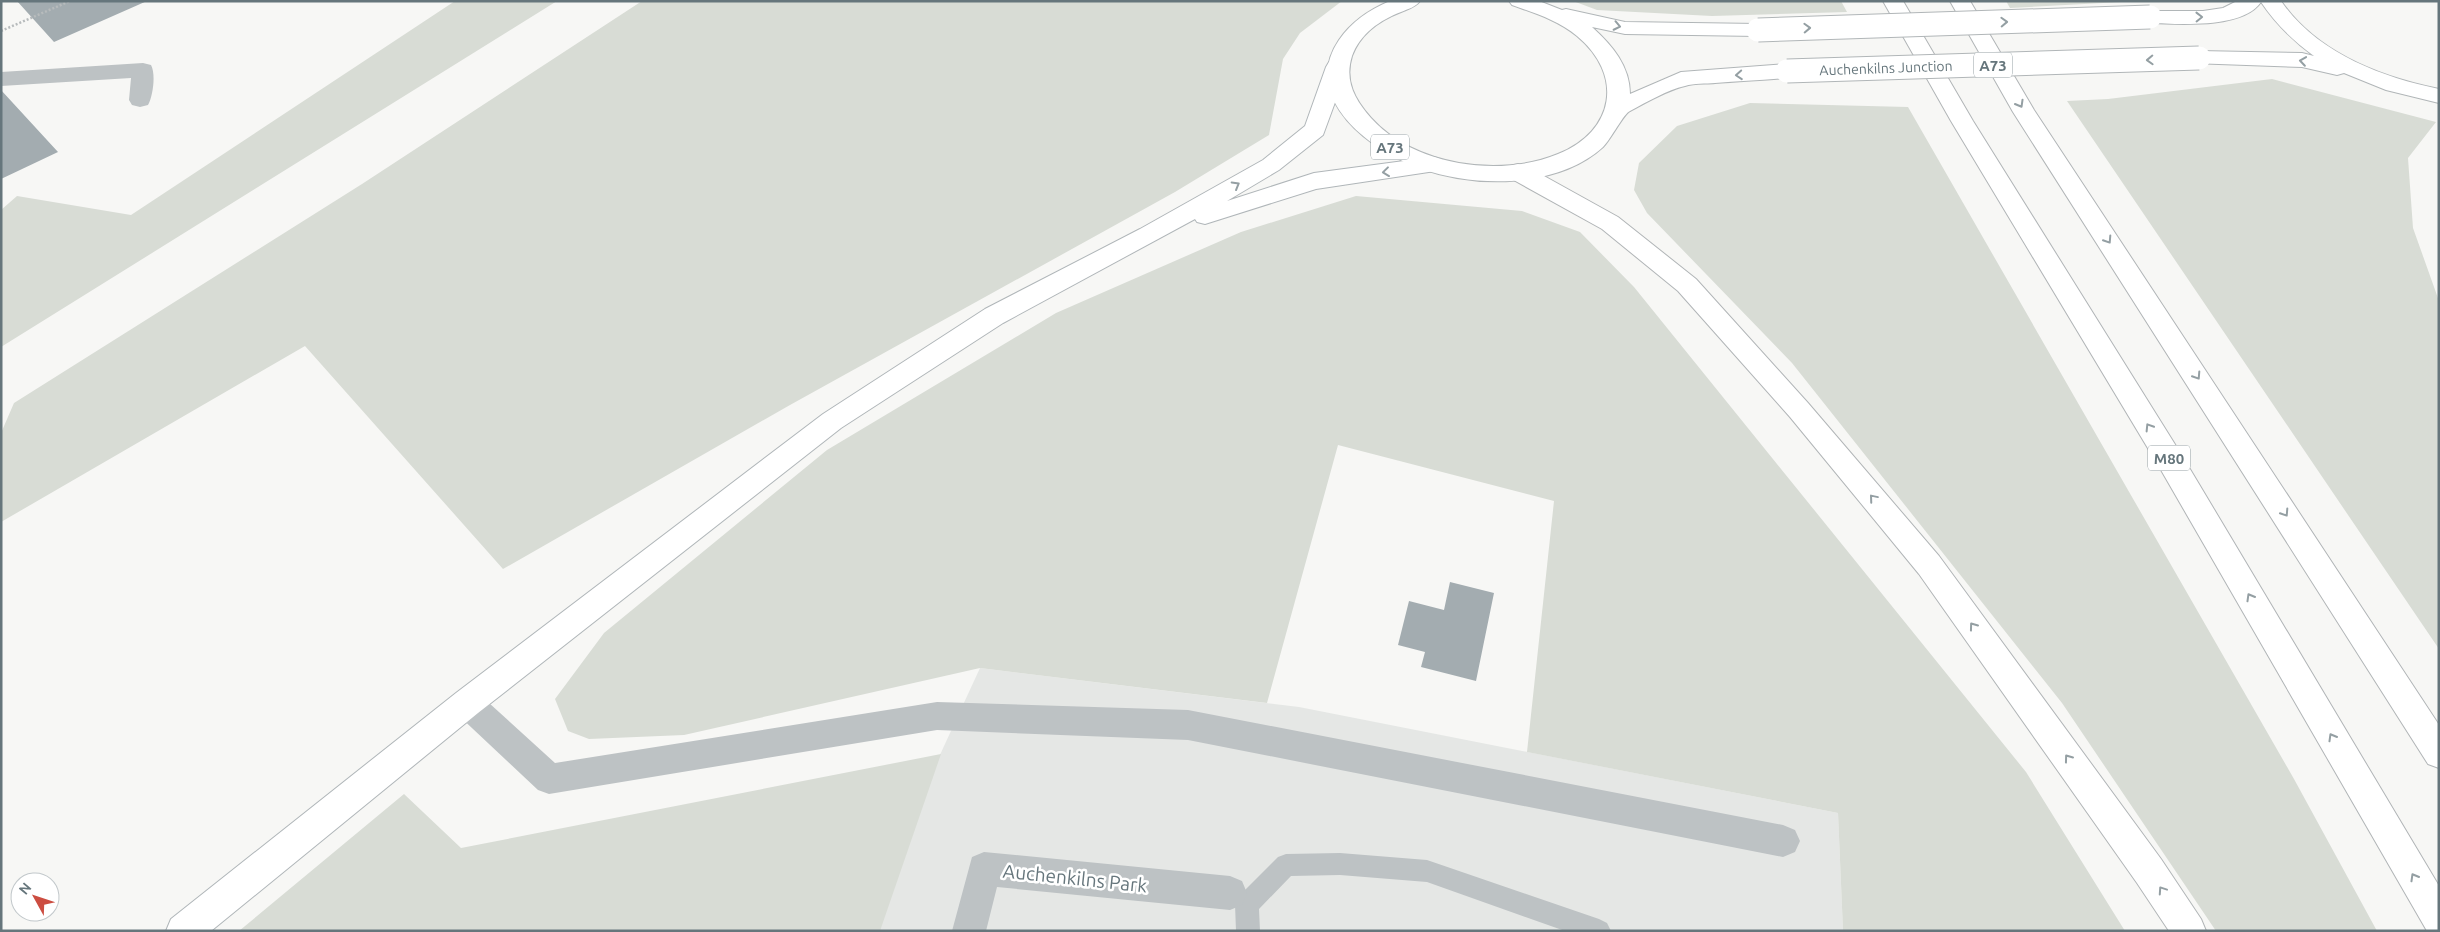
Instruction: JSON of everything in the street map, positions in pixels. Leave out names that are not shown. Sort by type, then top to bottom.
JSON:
[{"type":"main road","name":"A73","points":[[1410,1],[1389,8],[1363,23],[1346,43],[1337,67],[1341,96],[1360,124],[1392,148],[1434,165],[1476,173],[1518,172],[1556,164],[1586,150],[1608,130],[1619,107],[1619,80],[1607,54],[1584,30],[1552,12]]},
{"type":"main road","name":"A73","points":[[1519,1],[1552,12],[1625,28],[1758,30],[2219,16],[2241,10],[2252,1]]},
{"type":"main road","name":"M80","points":[[1893,1],[1962,121],[2171,462],[2439,919]]},
{"type":"main road","points":[[1960,1],[2024,112],[2439,753]]},
{"type":"main road","name":"Auchenkilns Junction","points":[[2271,1],[2289,26],[2310,43],[2337,60],[2368,75],[2400,87],[2439,96]]},
{"type":"main road","name":"Auchenkilns Junction","points":[[1619,107],[1681,79],[1787,72],[2199,58],[2302,60],[2368,75]]},
{"type":"main road","points":[[183,931],[467,703],[832,421],[994,316],[1148,234],[1271,165],[1315,130],[1337,67]]},
{"type":"main road","points":[[1148,234],[1314,181],[1434,165]]},
{"type":"main road","points":[[1518,172],[1610,223],[1687,285],[1799,410],[1929,565],[2149,871],[2189,931]]},
{"type":"street","points":[[1,79],[143,70],[140,100]]},
{"type":"street","points":[[467,703],[549,779],[937,716],[1188,725],[1783,840]]},
{"type":"street","name":"Auchenkilns Park","points":[[969,931],[984,869],[1238,898]]},
{"type":"lane","points":[[1248,931],[1238,898],[1286,865],[1340,864],[1427,871],[1599,931]]},
{"type":"path","points":[[1,31],[70,1]]},
{"type":"shaded area","points":[[455,1],[557,1],[1,347],[1,210],[17,196],[131,215]]},
{"type":"shaded area","points":[[642,1],[1342,1],[1300,33],[1283,59],[1269,135],[1175,192],[790,405],[503,569],[305,346],[1,522],[1,433],[14,403],[362,184]]},
{"type":"shaded area","points":[[1573,1],[1841,1],[1847,12],[1712,16],[1597,10]]},
{"type":"shaded area","points":[[2006,1],[2141,1],[2010,8]]},
{"type":"shaded area","points":[[2272,79],[2436,122],[2408,158],[2413,228],[2439,301],[2439,649],[2067,101],[2108,99]]},
{"type":"shaded area","points":[[1750,103],[1908,107],[2294,779],[2377,931],[2216,931],[2062,703],[1792,363],[1647,213],[1634,190],[1639,163],[1677,126]]},
{"type":"shaded area","points":[[1356,196],[1522,211],[1580,232],[1634,287],[2026,772],[2125,931],[1843,931],[1838,813],[1527,752],[1554,501],[1338,445],[1267,703],[980,668],[684,735],[589,739],[568,731],[555,699],[604,633],[827,450],[1056,313],[1241,232]]},
{"type":"shaded area","points":[[980,668],[1299,707],[1838,813],[1843,931],[877,931],[927,783]]},
{"type":"shaded area","points":[[941,754],[880,931],[239,931],[404,794],[461,848]]},
{"type":"building","points":[[17,1],[147,1],[54,42]]},
{"type":"building","points":[[1,90],[58,152],[1,179]]},
{"type":"building","points":[[1450,582],[1494,593],[1476,681],[1421,667],[1425,652],[1398,645],[1409,601],[1444,610]]}]
